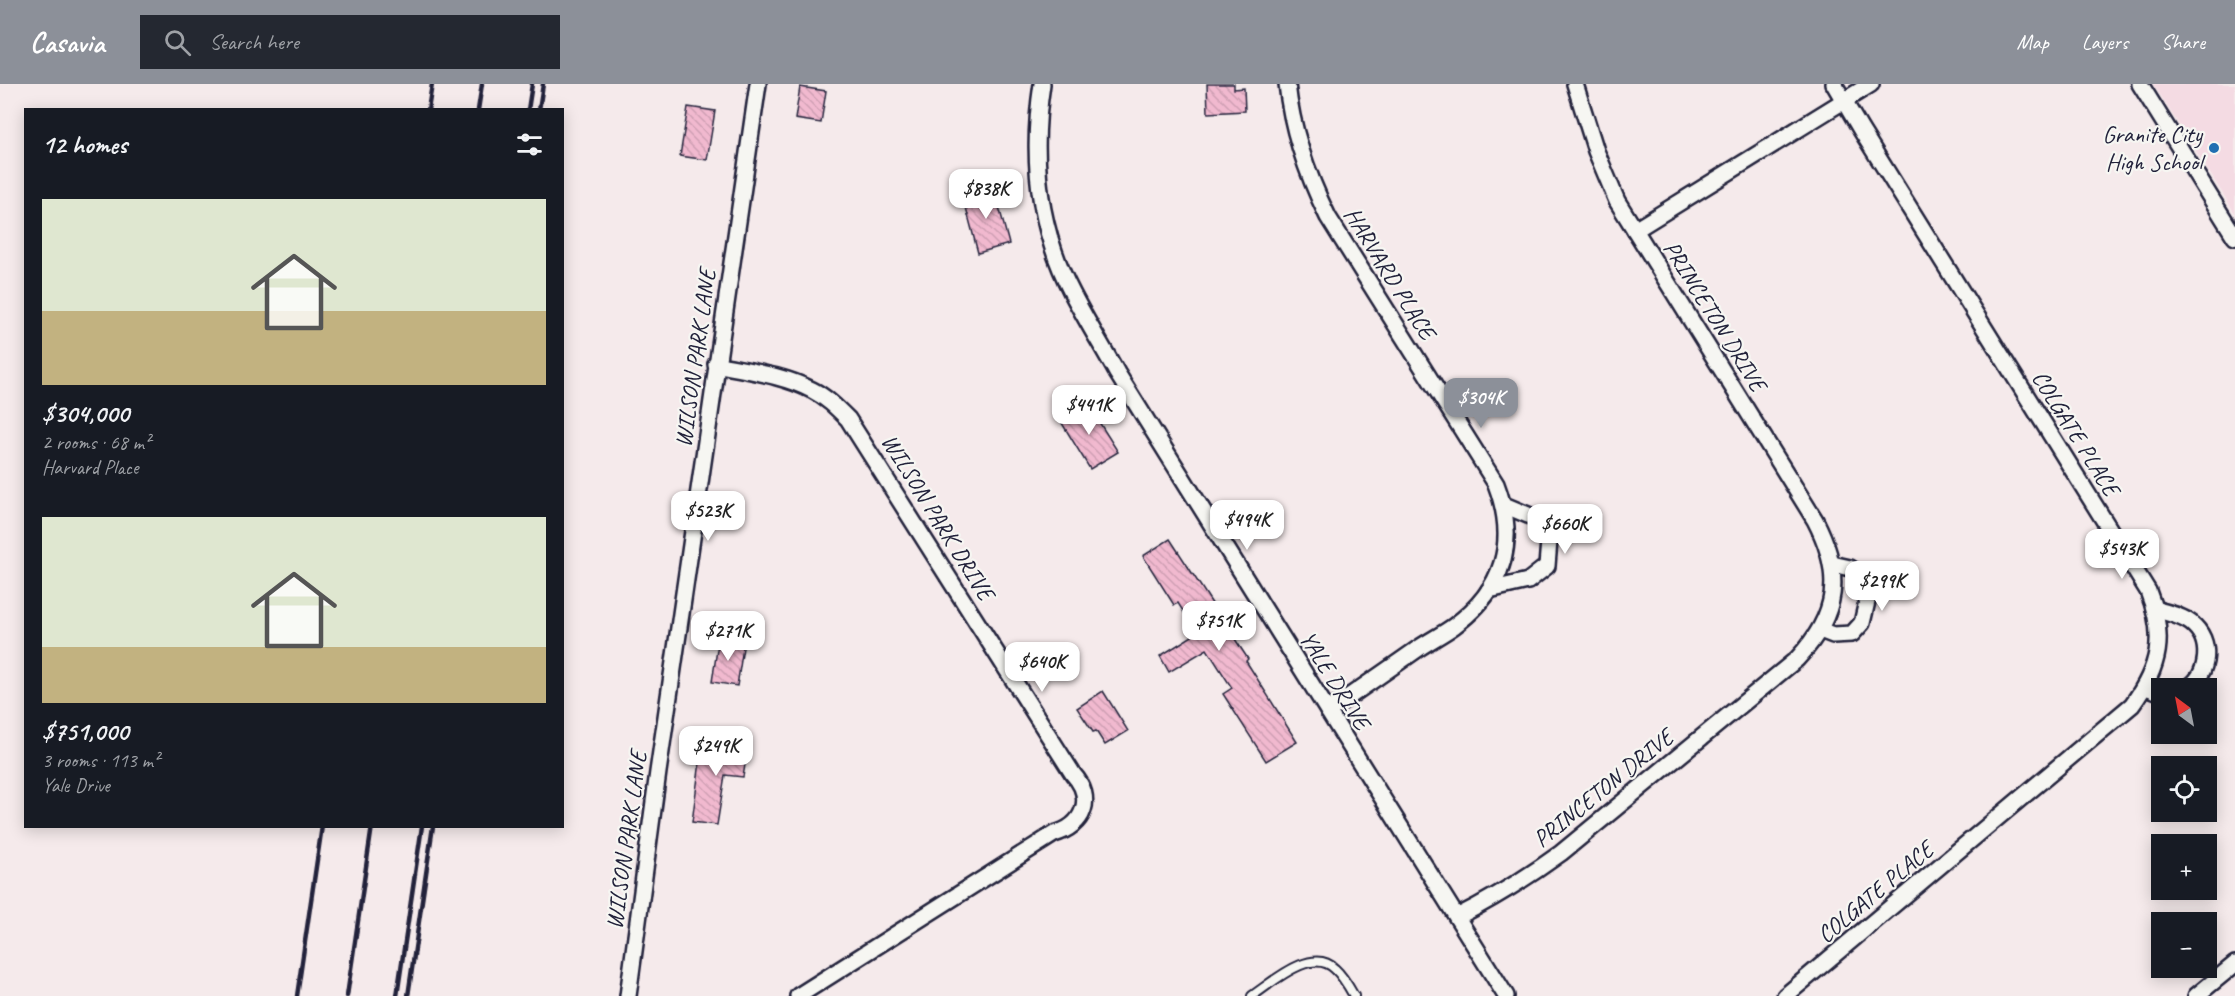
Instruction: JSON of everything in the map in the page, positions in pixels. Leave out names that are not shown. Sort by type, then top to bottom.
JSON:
[{"type":"street","name":"WILSON PARK LANE","points":[[628,996],[656,784],[758,84]]},
{"type":"street","name":"YALE DRIVE","points":[[1042,84],[1036,136],[1038,180],[1045,224],[1071,292],[1117,373],[1506,996]]},
{"type":"street","name":"HARVARD PLACE","points":[[1287,84],[1299,148],[1310,180],[1328,217],[1496,484],[1504,505],[1507,526],[1506,547],[1501,568],[1489,590],[1476,606],[1455,626],[1328,711]]},
{"type":"street","name":"PRINCETON DRIVE","points":[[1457,916],[1493,898],[1561,853],[1797,659],[1820,630],[1833,588],[1832,564],[1826,543],[1815,520],[1617,201],[1596,151],[1575,84]]},
{"type":"street","name":"COLGATE PLACE","points":[[1785,996],[2132,705],[2146,687],[2154,668],[2158,648],[2159,627],[2148,591],[1834,84]]},
{"type":"street","points":[[1635,230],[1871,84]]},
{"type":"street","points":[[2140,84],[2235,237]]},
{"type":"street","name":"WILSON PARK DRIVE","points":[[717,364],[791,381],[832,403],[848,419],[1084,792],[1085,803],[1082,815],[1076,824],[1065,831],[1054,834],[798,996]]},
{"type":"street","points":[[1489,590],[1528,581],[1547,566],[1550,541],[1540,520],[1504,505]]},
{"type":"street","points":[[1820,630],[1833,635],[1851,634],[1862,622],[1869,593],[1863,577],[1850,568],[1832,564]]},
{"type":"street","points":[[2155,609],[2181,617],[2192,623],[2200,632],[2205,644],[2205,666],[2200,678]]},
{"type":"street","points":[[2146,687],[2151,689]]},
{"type":"street","points":[[2196,996],[2235,964]]},
{"type":"lane","points":[[1252,996],[1301,964],[1316,960],[1334,967],[1354,996]]},
{"type":"shaded area","name":"Granite City High School","points":[[2153,84],[2235,84],[2235,213]]},
{"type":"building","points":[[1207,84],[1234,84],[1234,89],[1244,88],[1245,111],[1208,113]]},
{"type":"building","points":[[800,87],[826,91],[821,123],[795,119]]},
{"type":"building","points":[[688,107],[715,111],[707,160],[680,156]]},
{"type":"building","points":[[994,188],[1009,244],[978,253],[963,196]]},
{"type":"building","points":[[1087,403],[1118,452],[1090,469],[1060,420]]},
{"type":"building","points":[[1170,539],[1248,659],[1246,661],[1297,742],[1266,761],[1223,694],[1232,688],[1207,649],[1169,672],[1160,656],[1197,633],[1178,603],[1174,605],[1143,556]]},
{"type":"building","points":[[719,637],[744,641],[737,686],[712,682]]},
{"type":"building","points":[[1103,691],[1128,731],[1105,745],[1077,708]]},
{"type":"building","points":[[703,739],[748,746],[743,777],[725,775],[717,825],[692,822]]},
{"type":"railway","points":[[428,108],[432,84]]},
{"type":"railway","points":[[478,108],[482,84]]},
{"type":"railway","points":[[528,108],[532,84]]},
{"type":"railway","points":[[539,108],[543,84]]},
{"type":"railway","points":[[297,996],[322,828]]},
{"type":"railway","points":[[347,996],[372,828]]},
{"type":"railway","points":[[397,996],[422,828]]},
{"type":"railway","points":[[408,996],[433,828]]},
{"type":"place","name":"Granite City High School","points":[[2214,148]]}]
